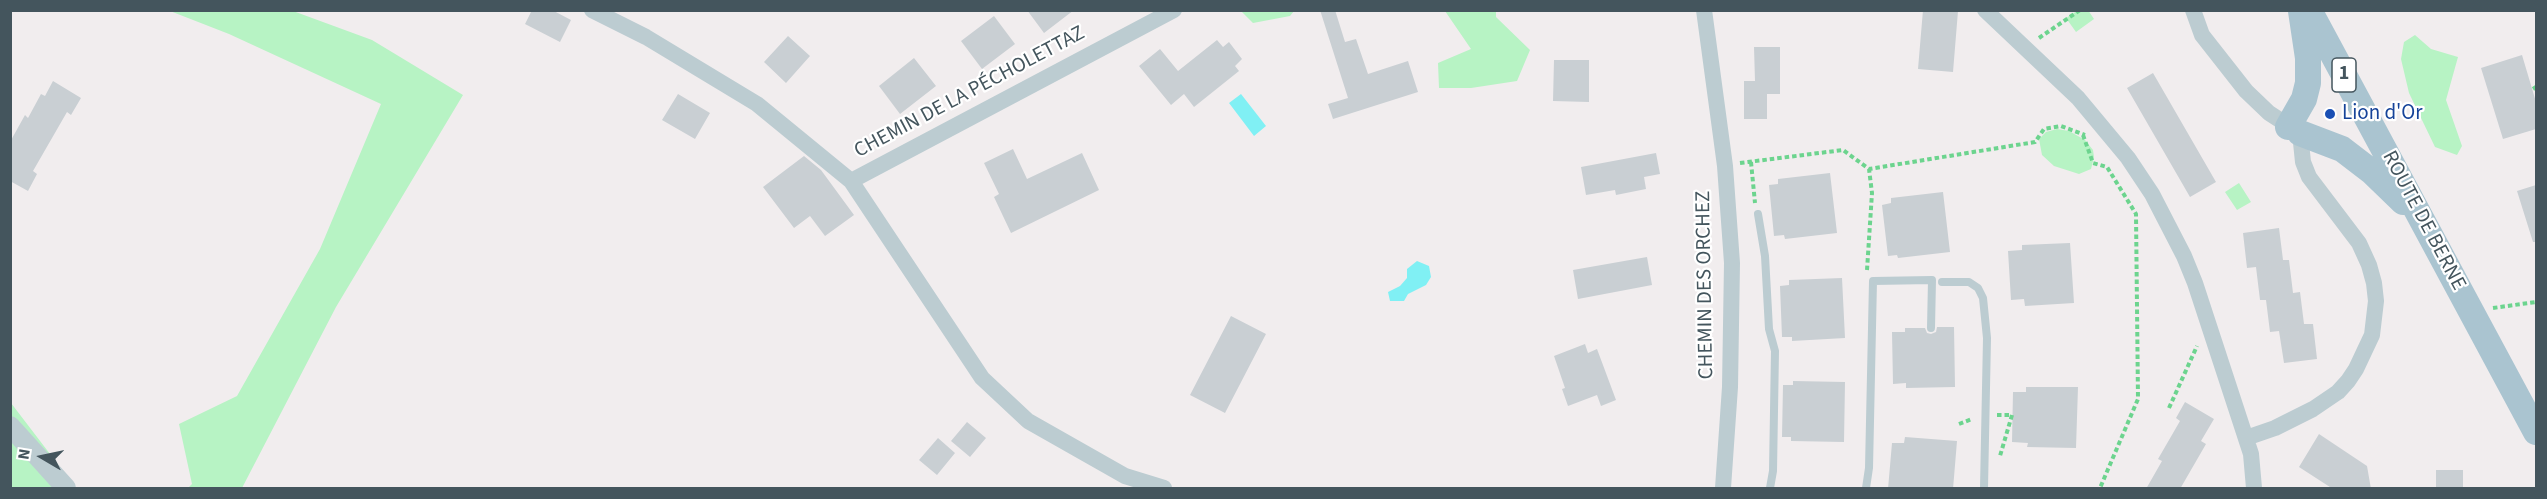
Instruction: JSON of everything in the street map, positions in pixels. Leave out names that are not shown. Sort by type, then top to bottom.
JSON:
[{"type":"main road","points":[[2301,10],[2308,58],[2308,83],[2294,130],[2350,154],[2372,171],[2422,221]]},
{"type":"main road","name":"ROUTE DE BERNE","points":[[2309,10],[2536,432]]},
{"type":"street","points":[[592,10],[646,37],[757,104],[851,181],[982,378],[1028,421],[1125,476],[1164,489]]},
{"type":"street","name":"CHEMIN DE LA PÉCHOLETTAZ","points":[[851,181],[1174,10]]},
{"type":"street","name":"CHEMIN DES ORCHEZ","points":[[1704,10],[1725,166],[1732,263],[1730,387],[1723,489]]},
{"type":"street","points":[[1985,10],[2078,98],[2110,134],[2128,158],[2168,222],[2188,265],[2246,438],[2253,465],[2254,489]]},
{"type":"street","points":[[2193,10],[2202,35],[2233,75],[2257,102],[2294,130],[2309,177],[2350,228],[2365,254],[2374,283],[2375,319],[2372,335],[2356,369],[2338,392],[2313,409],[2275,428],[2246,438]]},
{"type":"street","points":[[10,426],[66,489]]},
{"type":"lane","points":[[1758,214],[1765,256],[1769,329],[1776,351],[1773,471],[1770,489]]},
{"type":"lane","points":[[1866,489],[1869,468],[1873,281],[1932,280],[1931,328]]},
{"type":"lane","points":[[1942,282],[1969,282],[1978,288],[1983,298],[1987,338],[1984,489]]},
{"type":"path","points":[[2039,38],[2080,10]]},
{"type":"path","points":[[1733,164],[1843,150],[1869,169],[2035,142],[2044,129],[2061,126],[2083,135],[2110,134]]},
{"type":"path","points":[[2083,135],[2093,163],[2107,167],[2136,214],[2138,399],[2100,489]]},
{"type":"path","points":[[1751,162],[1758,214]]},
{"type":"path","points":[[1869,169],[1872,193],[1867,271],[1873,281]]},
{"type":"path","points":[[2472,312],[2536,302]]},
{"type":"path","points":[[2169,408],[2196,348],[2212,335]]},
{"type":"path","points":[[1959,424],[1974,418]]},
{"type":"green space","points":[[2088,10],[2094,19],[2076,32],[2066,18],[2077,11]]},
{"type":"green space","points":[[170,11],[293,11],[372,40],[463,95],[336,307],[242,488],[188,488],[192,484],[179,424],[237,396],[320,249],[381,104],[229,34]]},
{"type":"green space","points":[[1241,11],[1294,11],[1290,16],[1253,23]]},
{"type":"green space","points":[[1445,11],[1496,11],[1496,17],[1530,50],[1517,81],[1471,88],[1439,88],[1438,63],[1471,49]]},
{"type":"green space","points":[[2415,35],[2431,49],[2458,57],[2446,100],[2462,146],[2457,155],[2435,147],[2409,93],[2401,59],[2404,42]]},
{"type":"green space","points":[[2057,129],[2069,131],[2085,140],[2093,150],[2091,169],[2079,174],[2054,166],[2042,155],[2039,139],[2046,132]]},
{"type":"green space","points":[[2239,183],[2251,202],[2237,210],[2225,192]]},
{"type":"green space","points":[[11,403],[76,488],[11,488]]},
{"type":"water","points":[[1241,94],[1266,126],[1254,136],[1229,103]]},
{"type":"water","points":[[1417,261],[1429,266],[1431,277],[1426,285],[1408,294],[1404,301],[1390,301],[1388,292],[1400,286],[1407,278],[1407,269]]},
{"type":"building","points":[[532,10],[552,10],[571,20],[560,42],[525,24]]},
{"type":"building","points":[[1027,10],[1074,10],[1044,33]]},
{"type":"building","points":[[1320,10],[1335,10],[1345,42],[1356,39],[1368,74],[1408,61],[1418,92],[1333,119],[1328,104],[1348,98]]},
{"type":"building","points":[[1923,10],[1958,11],[1953,72],[1918,69]]},
{"type":"building","points":[[994,16],[1015,44],[982,69],[961,41]]},
{"type":"building","points":[[788,36],[810,56],[786,83],[764,62]]},
{"type":"building","points":[[1217,40],[1223,47],[1229,42],[1242,59],[1235,66],[1239,71],[1194,107],[1184,94],[1171,105],[1139,66],[1160,49],[1178,71]]},
{"type":"building","points":[[1754,47],[1780,47],[1780,94],[1767,94],[1767,119],[1744,119],[1744,81],[1755,81]]},
{"type":"building","points":[[2522,55],[2536,102],[2536,129],[2503,139],[2481,68]]},
{"type":"building","points":[[914,58],[936,86],[900,114],[879,86]]},
{"type":"building","points":[[1554,60],[1589,60],[1589,102],[1553,101]]},
{"type":"building","points":[[2153,73],[2216,182],[2190,197],[2127,88]]},
{"type":"building","points":[[53,81],[81,98],[71,115],[67,112],[33,171],[37,174],[28,191],[10,181],[10,142],[25,115],[28,118],[41,94],[45,96]]},
{"type":"building","points":[[678,94],[710,113],[695,139],[662,120]]},
{"type":"building","points":[[1013,149],[1027,179],[1082,153],[1099,190],[1011,233],[994,197],[999,194],[984,163]]},
{"type":"building","points":[[1656,153],[1660,174],[1644,177],[1646,189],[1616,195],[1615,190],[1586,195],[1581,167]]},
{"type":"building","points":[[804,156],[821,170],[854,215],[825,236],[810,216],[794,228],[763,187]]},
{"type":"building","points":[[1830,173],[1837,233],[1785,239],[1784,235],[1774,236],[1769,185],[1778,184],[1778,179]]},
{"type":"building","points":[[2536,185],[2536,242],[2533,242],[2517,191]]},
{"type":"building","points":[[1943,192],[1950,252],[1898,258],[1897,255],[1888,256],[1882,205],[1891,203],[1891,198]]},
{"type":"building","points":[[2279,228],[2283,260],[2289,260],[2293,293],[2300,292],[2304,324],[2313,324],[2317,359],[2284,363],[2279,331],[2270,332],[2266,300],[2260,300],[2256,267],[2247,268],[2243,233]]},
{"type":"building","points":[[2070,243],[2074,303],[2025,306],[2024,299],[2011,300],[2008,251],[2022,250],[2022,245]]},
{"type":"building","points":[[1647,257],[1652,285],[1578,299],[1573,270]]},
{"type":"building","points":[[1842,278],[1845,338],[1792,341],[1792,337],[1782,337],[1780,286],[1789,285],[1789,280]]},
{"type":"building","points":[[1231,316],[1266,334],[1225,413],[1190,395]]},
{"type":"building","points":[[1937,327],[1954,327],[1955,387],[1906,388],[1906,383],[1893,384],[1892,332],[1905,332],[1905,328],[1925,328],[1927,333],[1931,334],[1936,332]]},
{"type":"building","points":[[1585,344],[1588,353],[1597,349],[1616,400],[1601,406],[1597,395],[1568,406],[1562,389],[1565,388],[1554,356]]},
{"type":"building","points":[[1793,381],[1845,382],[1844,442],[1791,441],[1791,437],[1782,437],[1783,385],[1793,385]]},
{"type":"building","points":[[2026,387],[2078,387],[2076,448],[2027,447],[2028,443],[2012,442],[2013,392],[2026,392]]},
{"type":"building","points":[[2185,402],[2214,419],[2201,441],[2206,444],[2180,489],[2146,489],[2162,461],[2158,459],[2180,421],[2176,418]]},
{"type":"building","points":[[967,422],[986,438],[970,457],[951,441]]},
{"type":"building","points":[[2319,434],[2367,466],[2371,489],[2333,489],[2299,467]]},
{"type":"building","points":[[1905,437],[1957,441],[1953,489],[1888,489],[1892,443],[1904,443]]},
{"type":"building","points":[[938,438],[955,453],[937,475],[919,460]]},
{"type":"building","points":[[2436,470],[2463,470],[2463,489],[2436,489]]},
{"type":"place","name":"Lion d'Or","points":[[2330,114]]}]
